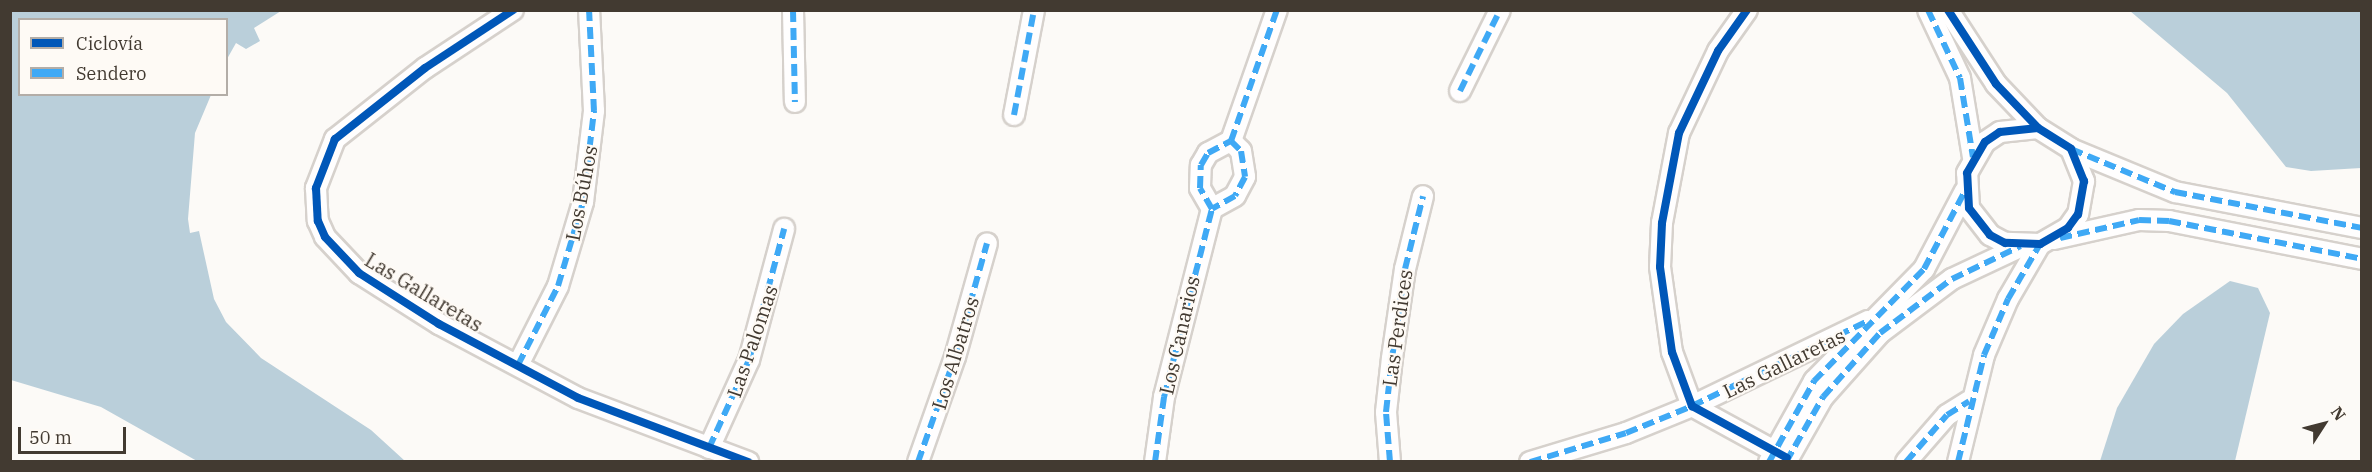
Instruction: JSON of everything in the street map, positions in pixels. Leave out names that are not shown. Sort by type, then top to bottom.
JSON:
[{"type":"street","name":"Las Gallaretas","points":[[513,10],[425,68],[335,140],[319,170],[315,203],[325,237],[346,263],[439,324],[578,398],[748,462]]},
{"type":"street","name":"Los Búhos","points":[[518,365],[558,286],[583,202],[594,111],[589,10]]},
{"type":"street","points":[[793,10],[795,102]]},
{"type":"street","points":[[1014,115],[1034,10]]},
{"type":"street","points":[[1231,141],[1241,152],[1245,177],[1235,196],[1212,209],[1200,188],[1202,165],[1208,153],[1231,141],[1276,10]]},
{"type":"street","points":[[1460,91],[1500,10]]},
{"type":"street","points":[[1747,10],[1718,51],[1678,133],[1662,223],[1664,316],[1692,406],[1779,458]]},
{"type":"street","points":[[1779,458],[1814,381],[1868,321],[1924,269],[1965,191],[1972,157],[1960,78],[1933,12]]},
{"type":"street","points":[[1933,12],[2038,128],[2071,149],[2175,192],[2361,228]]},
{"type":"street","points":[[1972,157],[2000,132],[2038,128]]},
{"type":"street","points":[[1958,462],[1969,401],[1995,327],[2039,243],[2078,214],[2084,198],[2084,181],[2071,149]]},
{"type":"street","points":[[1965,191],[1978,223],[1990,235],[2039,243]]},
{"type":"street","name":"Las Perdices","points":[[1390,462],[1386,412],[1392,358],[1405,269],[1423,196]]},
{"type":"street","name":"Los Canarios","points":[[1155,462],[1164,397],[1212,209]]},
{"type":"street","points":[[1779,458],[1823,397],[1880,333],[1952,279],[2039,243],[2139,220],[2169,220],[2361,260]]},
{"type":"street","name":"Las Palomas","points":[[709,448],[749,360],[784,229]]},
{"type":"street","name":"Los Albatros","points":[[918,462],[955,357],[987,243]]},
{"type":"street","name":"Las Gallaretas","points":[[1530,462],[1626,433],[1692,406],[1868,321]]},
{"type":"street","points":[[1906,462],[1947,415],[1969,401]]},
{"type":"water","points":[[11,10],[281,11],[254,28],[260,41],[246,49],[236,43],[228,57],[228,18],[18,18],[18,96],[211,96],[195,133],[188,219],[190,233],[199,231],[214,299],[226,322],[261,358],[371,430],[405,461],[197,461],[101,407],[11,380]]},
{"type":"water","points":[[2130,11],[2361,11],[2361,168],[2311,171],[2286,167],[2227,93]]},
{"type":"water","points":[[2230,281],[2258,288],[2270,313],[2235,461],[2100,461],[2117,408],[2154,344],[2183,314]]},
{"type":"marked path","points":[[518,365],[558,286],[583,202],[594,111],[589,10]]},
{"type":"marked path","points":[[793,10],[795,102]]},
{"type":"marked path","points":[[1014,115],[1034,10]]},
{"type":"marked path","points":[[1231,141],[1277,10]]},
{"type":"marked path","points":[[1460,91],[1500,10]]},
{"type":"marked path","points":[[1928,10],[1960,78],[1973,157]]},
{"type":"marked path","points":[[1231,141],[1241,151],[1245,177],[1235,196],[1212,209],[1200,188],[1201,165],[1208,153],[1231,141]]},
{"type":"marked path","points":[[2071,149],[2175,192],[2362,228]]},
{"type":"marked path","points":[[1769,462],[1814,381],[1924,269],[1965,191]]},
{"type":"marked path","points":[[1390,462],[1386,412],[1392,358],[1405,269],[1423,196]]},
{"type":"marked path","points":[[1155,462],[1164,397],[1212,209]]},
{"type":"marked path","points":[[2060,238],[2139,220],[2169,221],[2362,259]]},
{"type":"marked path","points":[[709,448],[749,360],[784,229]]},
{"type":"marked path","points":[[918,462],[955,357],[987,243]]},
{"type":"marked path","points":[[1958,462],[1984,355],[2008,299],[2040,244]]},
{"type":"marked path","points":[[1786,462],[1823,397],[1880,333],[1952,279],[2021,246]]},
{"type":"marked path","points":[[1530,462],[1626,433],[1692,406],[1868,321]]},
{"type":"marked path","points":[[1906,462],[1947,415],[1969,401]]},
{"type":"cycle path","points":[[513,10],[425,68],[335,139],[316,188],[318,221],[325,237],[359,273],[439,324],[578,398],[748,462]]},
{"type":"cycle path","points":[[1747,10],[1718,51],[1679,133],[1662,223],[1660,267],[1672,352],[1692,406],[1787,458]]},
{"type":"cycle path","points":[[1948,10],[1996,84],[2038,128],[2071,149],[2084,181],[2078,214],[2068,228],[2040,244],[2005,243],[1990,235],[1969,208],[1967,173],[1985,142],[2000,132],[2038,128]]}]
